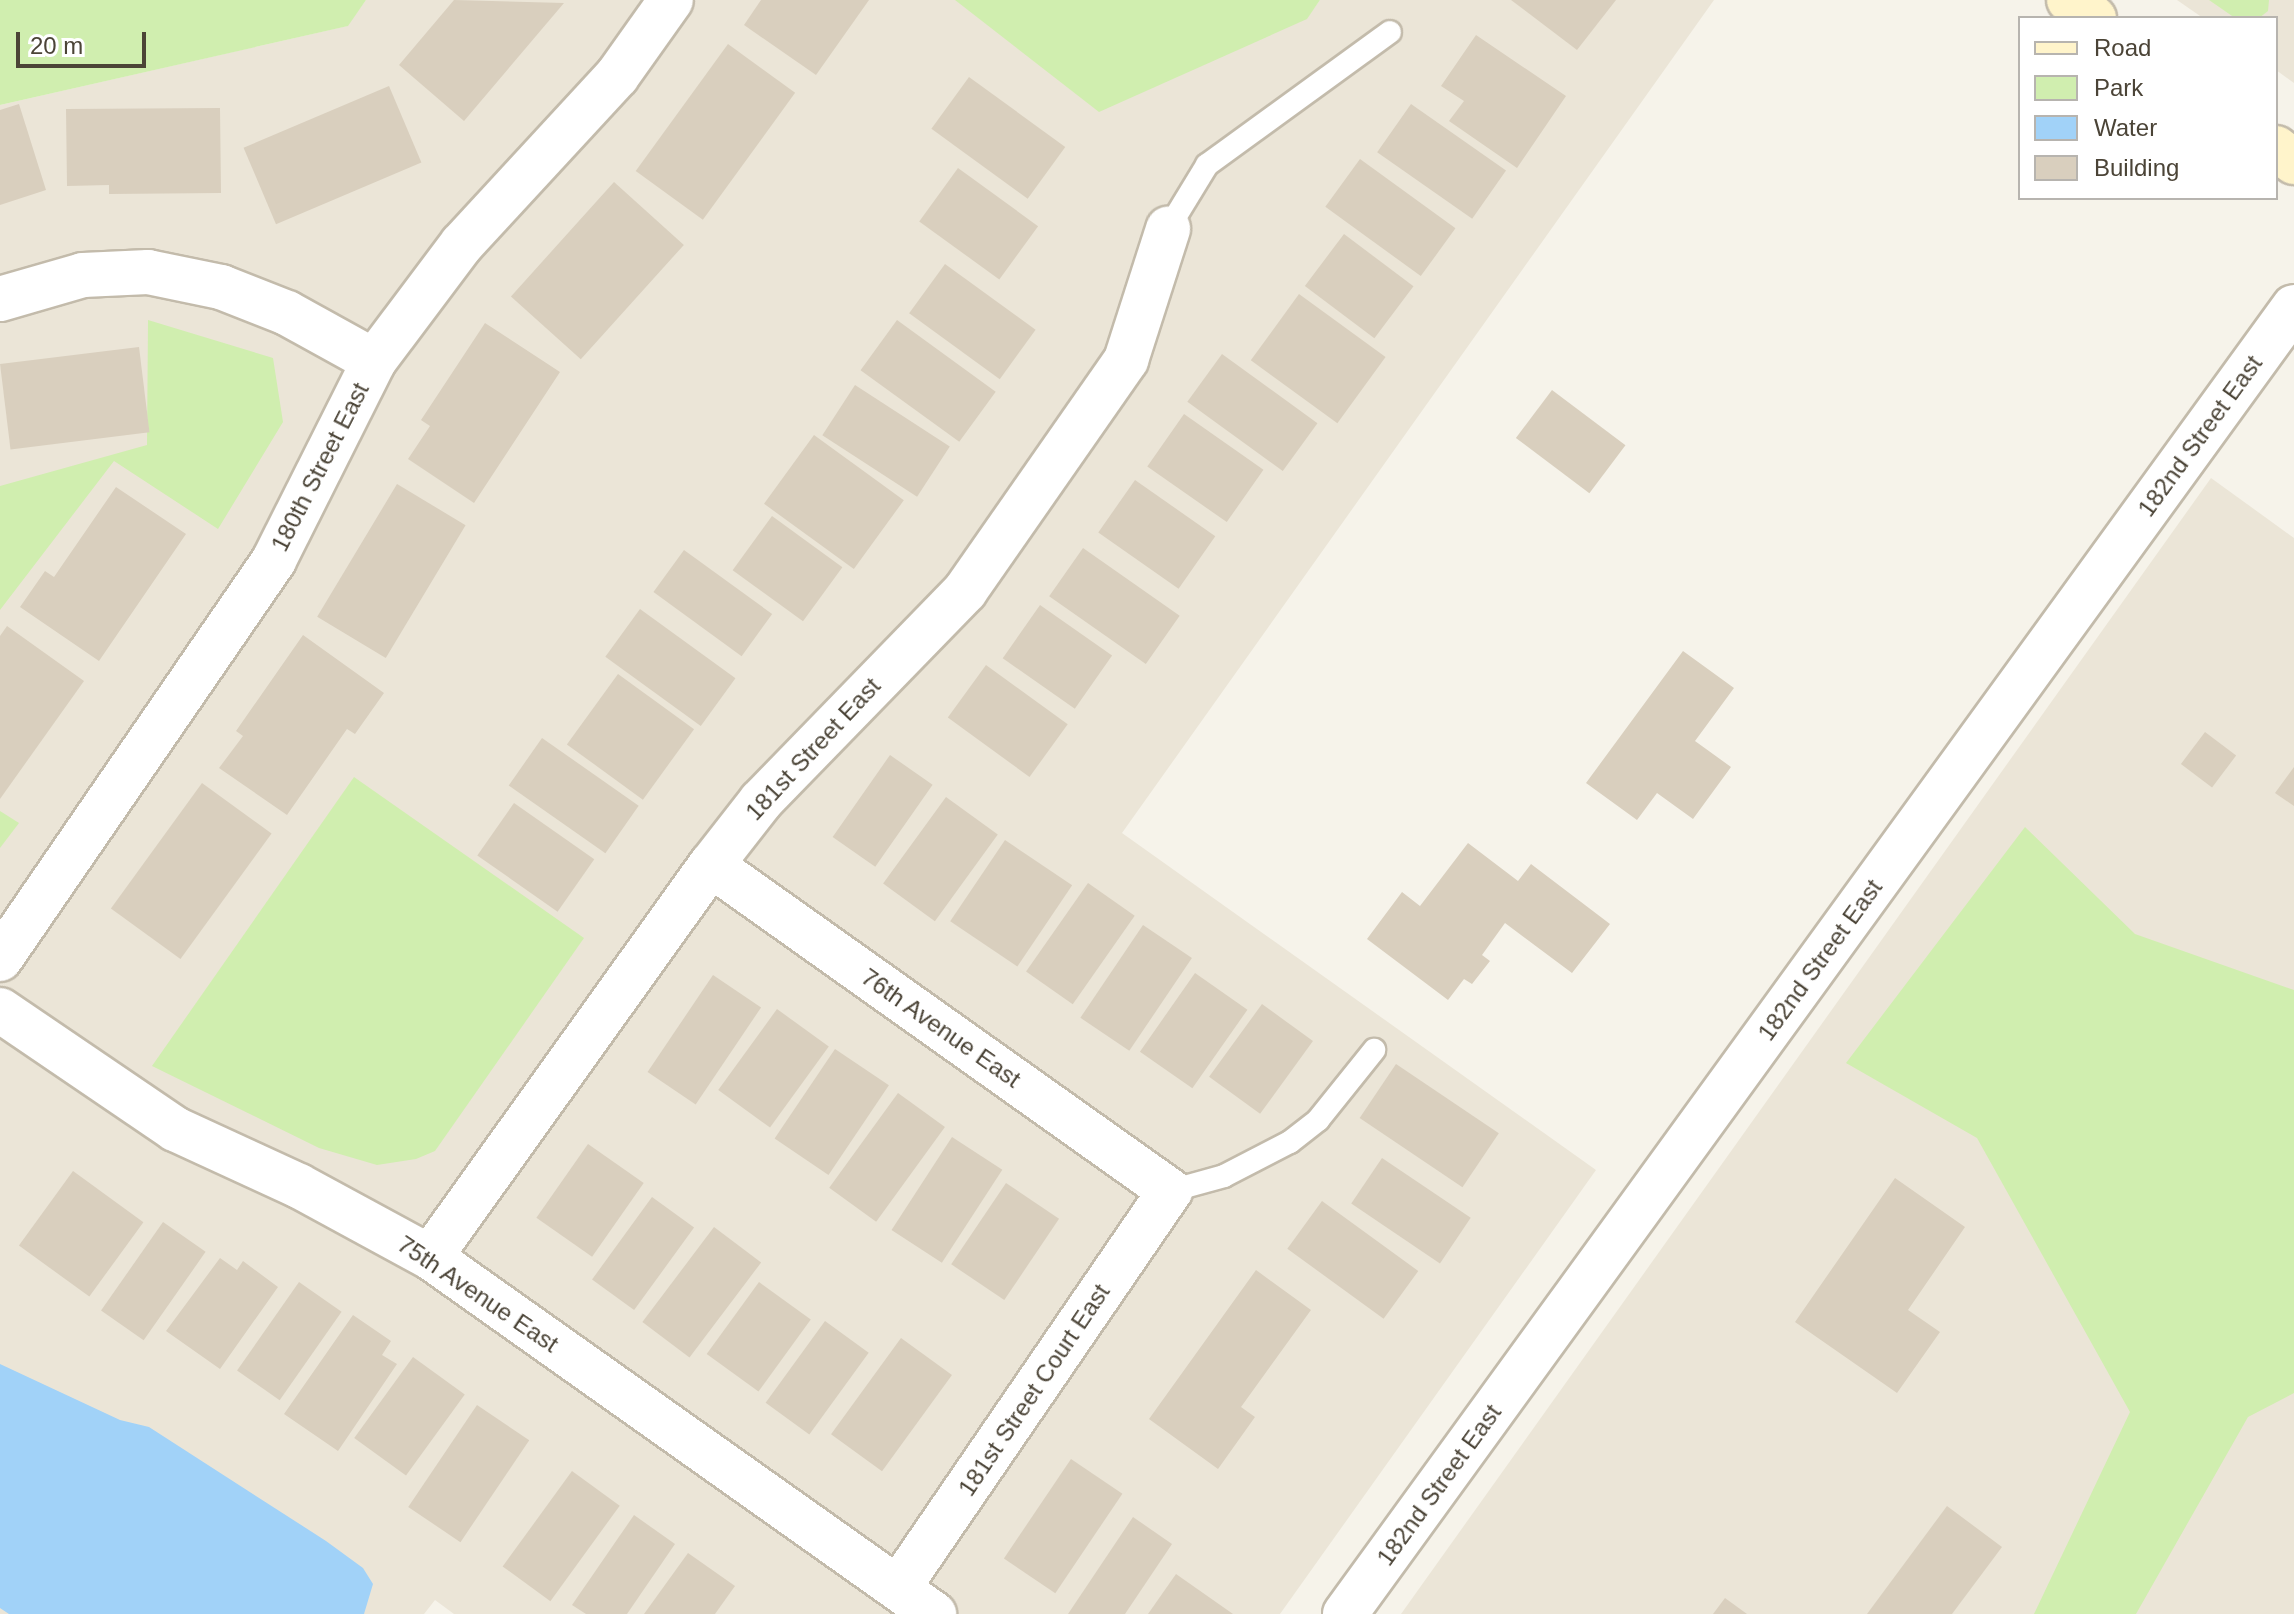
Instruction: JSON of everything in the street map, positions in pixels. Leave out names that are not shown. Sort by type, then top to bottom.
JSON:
[{"type":"street","name":"180th Street East","points":[[0,959],[274,560],[374,361],[462,244],[617,76],[671,0]]},
{"type":"street","points":[[2069,0],[2091,16]]},
{"type":"street","points":[[2278,150],[2294,162]]},
{"type":"street","name":"181st Street East","points":[[430,1257],[711,865],[761,801],[965,591],[1126,360],[1168,229]]},
{"type":"street","points":[[0,299],[83,275],[148,272],[234,292],[287,313],[374,361]]},
{"type":"street","name":"182nd Street East","points":[[1345,1614],[2294,307]]},
{"type":"street","name":"76th Avenue East","points":[[711,865],[1170,1191]]},
{"type":"street","name":"75th Avenue East","points":[[0,1010],[175,1129],[299,1186],[430,1257],[934,1614]]},
{"type":"street","name":"181st Street Court East","points":[[898,1588],[1170,1191]]},
{"type":"lane","points":[[1168,229],[1207,165],[1390,32]]},
{"type":"lane","points":[[1170,1191],[1224,1176],[1290,1142],[1318,1120],[1374,1050]]},
{"type":"shaded area","points":[[366,0],[1280,0],[1307,18],[1320,0],[1714,0],[1122,833],[1596,1170],[1280,1614],[454,1614],[435,1600],[424,1614],[0,1614],[0,105],[347,26]]},
{"type":"shaded area","points":[[2177,0],[2294,0],[2294,83],[2278,71],[2278,16],[2200,16]]},
{"type":"shaded area","points":[[2211,478],[2294,538],[2294,1614],[1401,1614]]},
{"type":"green space","points":[[0,0],[366,0],[348,26],[0,105]]},
{"type":"green space","points":[[955,0],[1320,0],[1307,19],[1099,112]]},
{"type":"green space","points":[[2209,0],[2269,0],[2268,11],[2262,16],[2232,16]]},
{"type":"green space","points":[[148,320],[273,358],[283,422],[218,529],[114,461],[0,610],[0,486],[147,445]]},
{"type":"green space","points":[[354,777],[584,938],[435,1151],[416,1159],[377,1165],[319,1148],[152,1066]]},
{"type":"green space","points":[[0,811],[19,823],[0,848]]},
{"type":"green space","points":[[2025,827],[2135,934],[2294,990],[2294,1393],[2248,1417],[2136,1614],[2034,1614],[2130,1412],[1977,1138],[1846,1063]]},
{"type":"water","points":[[0,1364],[120,1420],[149,1427],[326,1541],[363,1568],[373,1584],[364,1614],[9,1614],[0,1608]]},
{"type":"building","points":[[454,0],[564,3],[464,121],[399,65]]},
{"type":"building","points":[[761,0],[869,0],[816,75],[744,25]]},
{"type":"building","points":[[1511,0],[1616,0],[1577,50]]},
{"type":"building","points":[[1476,35],[1566,96],[1517,168],[1449,121],[1464,101],[1441,86]]},
{"type":"building","points":[[728,44],[795,93],[703,220],[636,171]]},
{"type":"building","points":[[969,77],[1065,147],[1028,199],[931,129]]},
{"type":"building","points":[[389,86],[421,162],[276,224],[244,148]]},
{"type":"building","points":[[19,104],[46,190],[0,205],[0,110]]},
{"type":"building","points":[[1411,104],[1506,171],[1472,219],[1377,152]]},
{"type":"building","points":[[220,108],[221,193],[109,194],[109,185],[67,186],[66,109]]},
{"type":"building","points":[[1360,159],[1455,228],[1421,276],[1325,207]]},
{"type":"building","points":[[958,168],[1038,226],[999,280],[919,221]]},
{"type":"building","points":[[614,182],[684,245],[581,359],[511,296]]},
{"type":"building","points":[[1344,234],[1413,286],[1374,338],[1305,286]]},
{"type":"building","points":[[945,264],[1036,330],[1000,379],[909,313]]},
{"type":"building","points":[[1299,294],[1386,357],[1337,423],[1251,360]]},
{"type":"building","points":[[897,320],[996,392],[959,442],[861,370]]},
{"type":"building","points":[[485,323],[560,372],[474,503],[408,459],[430,426],[421,420]]},
{"type":"building","points":[[139,347],[149,432],[11,449],[0,364]]},
{"type":"building","points":[[1222,354],[1317,423],[1283,471],[1187,402]]},
{"type":"building","points":[[855,385],[950,447],[917,497],[822,435]]},
{"type":"building","points":[[1552,390],[1625,445],[1589,493],[1516,438]]},
{"type":"building","points":[[1184,414],[1263,470],[1227,522],[1147,466]]},
{"type":"building","points":[[814,435],[904,500],[854,569],[764,504]]},
{"type":"building","points":[[1135,480],[1215,536],[1179,589],[1098,532]]},
{"type":"building","points":[[397,484],[466,525],[386,658],[317,617]]},
{"type":"building","points":[[116,487],[186,534],[99,661],[20,607],[45,571],[54,577]]},
{"type":"building","points":[[772,516],[842,567],[803,621],[733,570]]},
{"type":"building","points":[[1083,548],[1180,616],[1146,664],[1049,596]]},
{"type":"building","points":[[684,550],[772,614],[742,656],[653,592]]},
{"type":"building","points":[[1040,605],[1112,655],[1075,709],[1003,658]]},
{"type":"building","points":[[640,609],[735,678],[701,726],[605,657]]},
{"type":"building","points":[[7,626],[84,681],[0,799],[0,636]]},
{"type":"building","points":[[303,635],[384,693],[355,734],[347,729],[287,815],[219,768],[243,736],[236,731]]},
{"type":"building","points":[[1683,651],[1734,688],[1695,741],[1731,767],[1693,819],[1657,793],[1637,820],[1586,783]]},
{"type":"building","points":[[986,665],[1068,724],[1030,777],[948,718]]},
{"type":"building","points":[[618,674],[694,729],[643,800],[567,744]]},
{"type":"building","points":[[2205,732],[2236,755],[2212,787],[2181,764]]},
{"type":"building","points":[[542,738],[639,806],[605,853],[509,786]]},
{"type":"building","points":[[890,755],[933,785],[875,867],[833,837]]},
{"type":"building","points":[[2294,767],[2294,806],[2275,793]]},
{"type":"building","points":[[202,783],[272,834],[180,959],[111,908]]},
{"type":"building","points":[[946,797],[998,835],[935,921],[883,884]]},
{"type":"building","points":[[514,803],[594,859],[558,912],[477,855]]},
{"type":"building","points":[[1005,840],[1072,885],[1017,967],[950,921]]},
{"type":"building","points":[[1468,843],[1518,881],[1531,864],[1610,924],[1572,973],[1505,923],[1482,955],[1490,961],[1472,984],[1464,979],[1448,1000],[1367,939],[1402,892],[1420,906]]},
{"type":"building","points":[[1088,883],[1135,916],[1073,1004],[1026,971]]},
{"type":"building","points":[[1143,925],[1192,958],[1129,1051],[1080,1018]]},
{"type":"building","points":[[1195,973],[1247,1010],[1192,1088],[1140,1052]]},
{"type":"building","points":[[713,975],[761,1007],[696,1104],[648,1072]]},
{"type":"building","points":[[1262,1004],[1313,1041],[1260,1114],[1209,1077]]},
{"type":"building","points":[[777,1009],[829,1047],[770,1128],[718,1090]]},
{"type":"building","points":[[835,1049],[889,1085],[828,1175],[775,1139]]},
{"type":"building","points":[[1396,1064],[1499,1133],[1462,1187],[1360,1118]]},
{"type":"building","points":[[898,1093],[945,1127],[876,1222],[829,1188]]},
{"type":"building","points":[[952,1137],[1002,1170],[942,1263],[892,1230]]},
{"type":"building","points":[[588,1144],[644,1183],[592,1257],[536,1218]]},
{"type":"building","points":[[1382,1158],[1471,1218],[1440,1263],[1351,1204]]},
{"type":"building","points":[[73,1171],[143,1222],[89,1297],[19,1245]]},
{"type":"building","points":[[1895,1178],[1965,1227],[1908,1310],[1940,1332],[1897,1393],[1795,1322]]},
{"type":"building","points":[[1006,1183],[1059,1219],[1004,1300],[951,1264]]},
{"type":"building","points":[[652,1197],[694,1228],[634,1310],[592,1280]]},
{"type":"building","points":[[1322,1201],[1418,1271],[1384,1319],[1287,1249]]},
{"type":"building","points":[[163,1222],[206,1252],[144,1340],[101,1310]]},
{"type":"building","points":[[714,1227],[761,1263],[690,1358],[642,1322]]},
{"type":"building","points":[[220,1258],[237,1270],[243,1261],[278,1287],[220,1369],[166,1331]]},
{"type":"building","points":[[1256,1270],[1311,1310],[1241,1407],[1255,1417],[1218,1469],[1149,1419]]},
{"type":"building","points":[[299,1282],[342,1312],[280,1400],[237,1370]]},
{"type":"building","points":[[759,1282],[811,1320],[758,1392],[707,1354]]},
{"type":"building","points":[[353,1315],[391,1341],[382,1355],[397,1364],[338,1451],[284,1414]]},
{"type":"building","points":[[825,1321],[869,1353],[809,1434],[766,1403]]},
{"type":"building","points":[[901,1338],[952,1375],[882,1471],[831,1434]]},
{"type":"building","points":[[413,1357],[465,1395],[406,1476],[354,1438]]},
{"type":"building","points":[[477,1405],[529,1440],[460,1542],[408,1507]]},
{"type":"building","points":[[1071,1459],[1122,1494],[1055,1593],[1004,1558]]},
{"type":"building","points":[[572,1471],[620,1506],[550,1601],[503,1566]]},
{"type":"building","points":[[1947,1506],[2002,1547],[1952,1614],[1867,1614]]},
{"type":"building","points":[[634,1515],[675,1544],[627,1614],[586,1614],[572,1605]]},
{"type":"building","points":[[1133,1517],[1172,1544],[1125,1614],[1068,1614]]},
{"type":"building","points":[[688,1553],[735,1586],[715,1614],[644,1614]]},
{"type":"building","points":[[1176,1574],[1233,1614],[1148,1614]]},
{"type":"building","points":[[1725,1598],[1747,1614],[1713,1614]]}]
